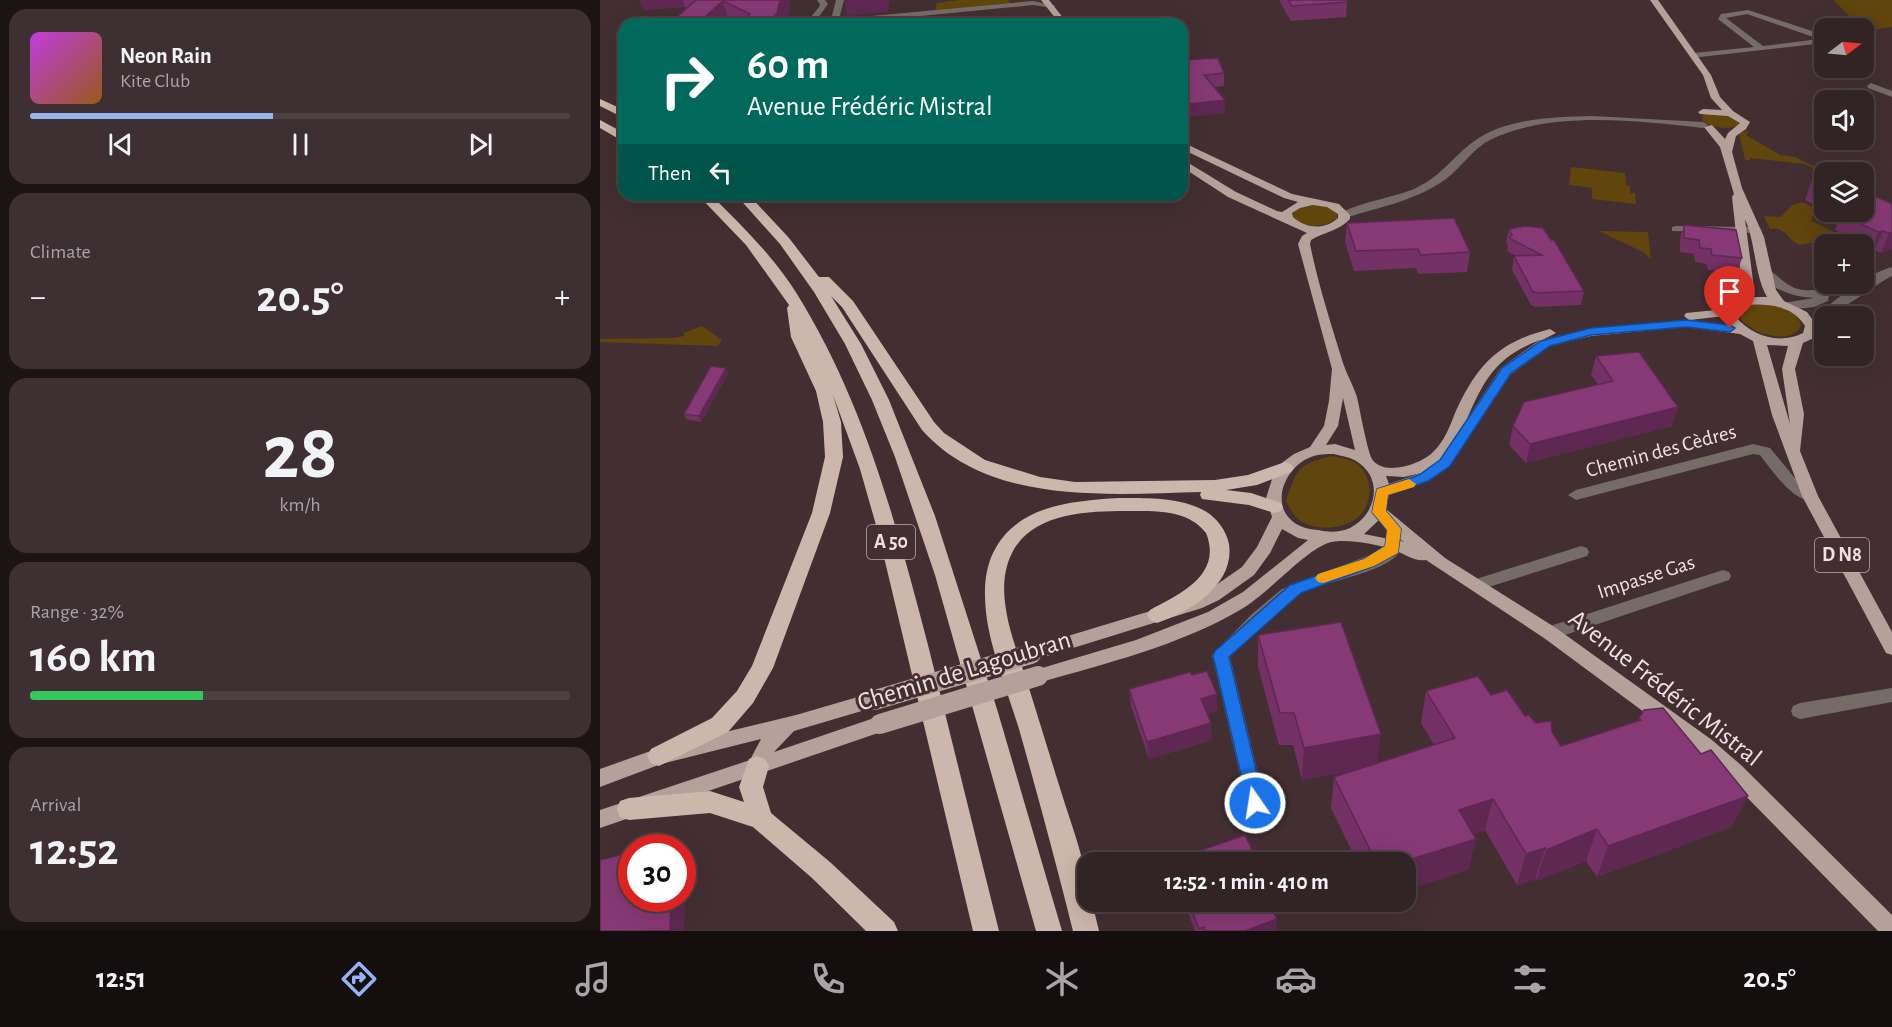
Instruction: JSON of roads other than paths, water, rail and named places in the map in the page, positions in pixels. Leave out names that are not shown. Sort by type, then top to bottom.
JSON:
[{"type":"highway","points":[[600,102],[618,112]]},
{"type":"highway","points":[[600,123],[618,134]]},
{"type":"highway","name":"A 50","points":[[710,201],[759,250],[792,294],[815,336],[866,453],[893,547],[986,931]]},
{"type":"highway","name":"A 50","points":[[748,201],[795,252],[846,328],[894,428],[935,541],[1008,783],[1049,931]]},
{"type":"highway","points":[[795,252],[848,304],[897,383],[928,426],[938,437],[979,464],[1038,483],[1075,488],[1215,486],[1251,480],[1285,468]]},
{"type":"highway","points":[[659,756],[720,725],[745,697],[762,668],[821,513],[834,457],[832,422],[824,391],[800,337],[792,294]]},
{"type":"highway","points":[[1086,931],[1059,824],[998,623],[994,595],[996,572],[1004,551],[1014,537],[1029,524],[1083,501],[1131,497],[1232,496],[1277,512]]},
{"type":"highway","points":[[1048,514],[1093,507],[1155,505],[1189,511],[1208,522],[1216,531],[1219,542],[1221,555],[1219,568],[1213,578],[1190,598],[1156,615]]},
{"type":"highway","points":[[757,766],[750,787],[760,819]]},
{"type":"highway","points":[[629,809],[710,802],[760,819],[821,870],[885,931]]},
{"type":"main road","points":[[1654,0],[1707,75],[1716,98],[1730,113],[1745,122],[1746,125],[1731,135],[1728,150]]},
{"type":"main road","points":[[1042,3],[1051,18]]},
{"type":"main road","points":[[1042,3],[1058,18]]},
{"type":"main road","points":[[1703,120],[1716,98]]},
{"type":"main road","points":[[1703,120],[1730,113]]},
{"type":"main road","points":[[1703,120],[1724,130],[1738,129]]},
{"type":"main road","points":[[1703,120],[1718,135],[1728,150],[1737,188],[1748,288],[1744,301]]},
{"type":"main road","points":[[1188,148],[1288,196],[1333,205],[1344,215],[1340,223],[1306,238],[1304,244],[1364,457]]},
{"type":"main road","points":[[1188,166],[1222,189],[1264,210],[1306,229],[1322,229]]},
{"type":"main road","points":[[1382,492],[1424,478],[1445,463],[1506,371],[1545,344],[1591,332],[1686,323],[1741,330],[1759,338],[1779,342],[1797,341],[1809,335],[1811,326],[1804,315],[1783,304],[1768,291],[1756,230],[1737,188]]},
{"type":"main road","points":[[1306,254],[1296,237],[1287,212],[1292,207],[1313,202]]},
{"type":"main road","points":[[1741,330],[1730,318],[1733,307],[1744,301],[1761,300],[1783,304]]},
{"type":"main road","points":[[1376,470],[1411,472],[1422,470],[1432,464],[1446,446],[1462,411],[1487,368],[1503,353],[1517,345],[1574,326],[1730,312]]},
{"type":"main road","name":"D N8","points":[[1759,338],[1779,415],[1810,496],[1892,648]]},
{"type":"main road","name":"D N8","points":[[1795,460],[1797,416],[1788,375],[1790,354],[1797,341]]},
{"type":"main road","points":[[1315,451],[1331,426],[1336,401],[1337,366]]},
{"type":"main road","points":[[1335,449],[1353,452],[1364,457],[1376,470],[1385,517],[1333,537],[1293,529],[1277,512],[1274,495],[1285,468],[1300,456],[1315,451],[1335,449]]},
{"type":"main road","name":"Chemin de Lagoubran","points":[[600,778],[659,756],[796,723],[1196,604],[1222,593],[1242,579],[1265,552],[1277,512]]},
{"type":"main road","name":"Avenue Frédéric Mistral","points":[[1385,517],[1439,562],[1550,633],[1666,716],[1735,772],[1892,930]]},
{"type":"main road","name":"Chemin de Lagoubran","points":[[600,819],[880,724],[1133,648],[1208,620],[1251,596],[1300,552],[1333,537]]},
{"type":"main road","name":"Avenue Frédéric Mistral","points":[[1333,537],[1368,539],[1394,544],[1439,562]]},
{"type":"main road","points":[[757,766],[762,750],[774,736],[796,723]]},
{"type":"street","points":[[812,18],[825,4],[821,0]]},
{"type":"street","points":[[836,18],[840,0]]},
{"type":"street","points":[[864,18],[1020,2],[1042,3]]},
{"type":"street","points":[[1762,49],[1722,19],[1724,16],[1748,12],[1814,36]]},
{"type":"street","points":[[1694,56],[1814,41]]},
{"type":"street","points":[[1871,86],[1892,94]]},
{"type":"street","points":[[1344,215],[1405,196],[1431,184],[1449,172],[1474,146],[1508,130],[1533,124],[1575,120],[1703,120]]},
{"type":"street","points":[[1333,205],[1384,202]]},
{"type":"street","points":[[1676,229],[1756,230]]},
{"type":"street","points":[[1874,273],[1892,266]]},
{"type":"street","points":[[1811,326],[1848,295],[1871,280],[1892,271]]},
{"type":"street","points":[[1765,272],[1771,281],[1814,294]]},
{"type":"street","points":[[1783,304],[1814,303],[1831,294]]},
{"type":"street","name":"Chemin des Cèdres","points":[[1576,495],[1753,448],[1766,451],[1789,481],[1810,496]]},
{"type":"street","points":[[1255,803],[1221,656],[1295,589],[1369,563],[1392,549],[1394,529],[1385,517]]},
{"type":"street","points":[[1368,539],[1373,551],[1369,563]]},
{"type":"street","points":[[1476,585],[1581,552]]},
{"type":"street","name":"Impasse Gas","points":[[1550,633],[1723,576]]},
{"type":"street","points":[[1800,711],[1892,695]]}]
